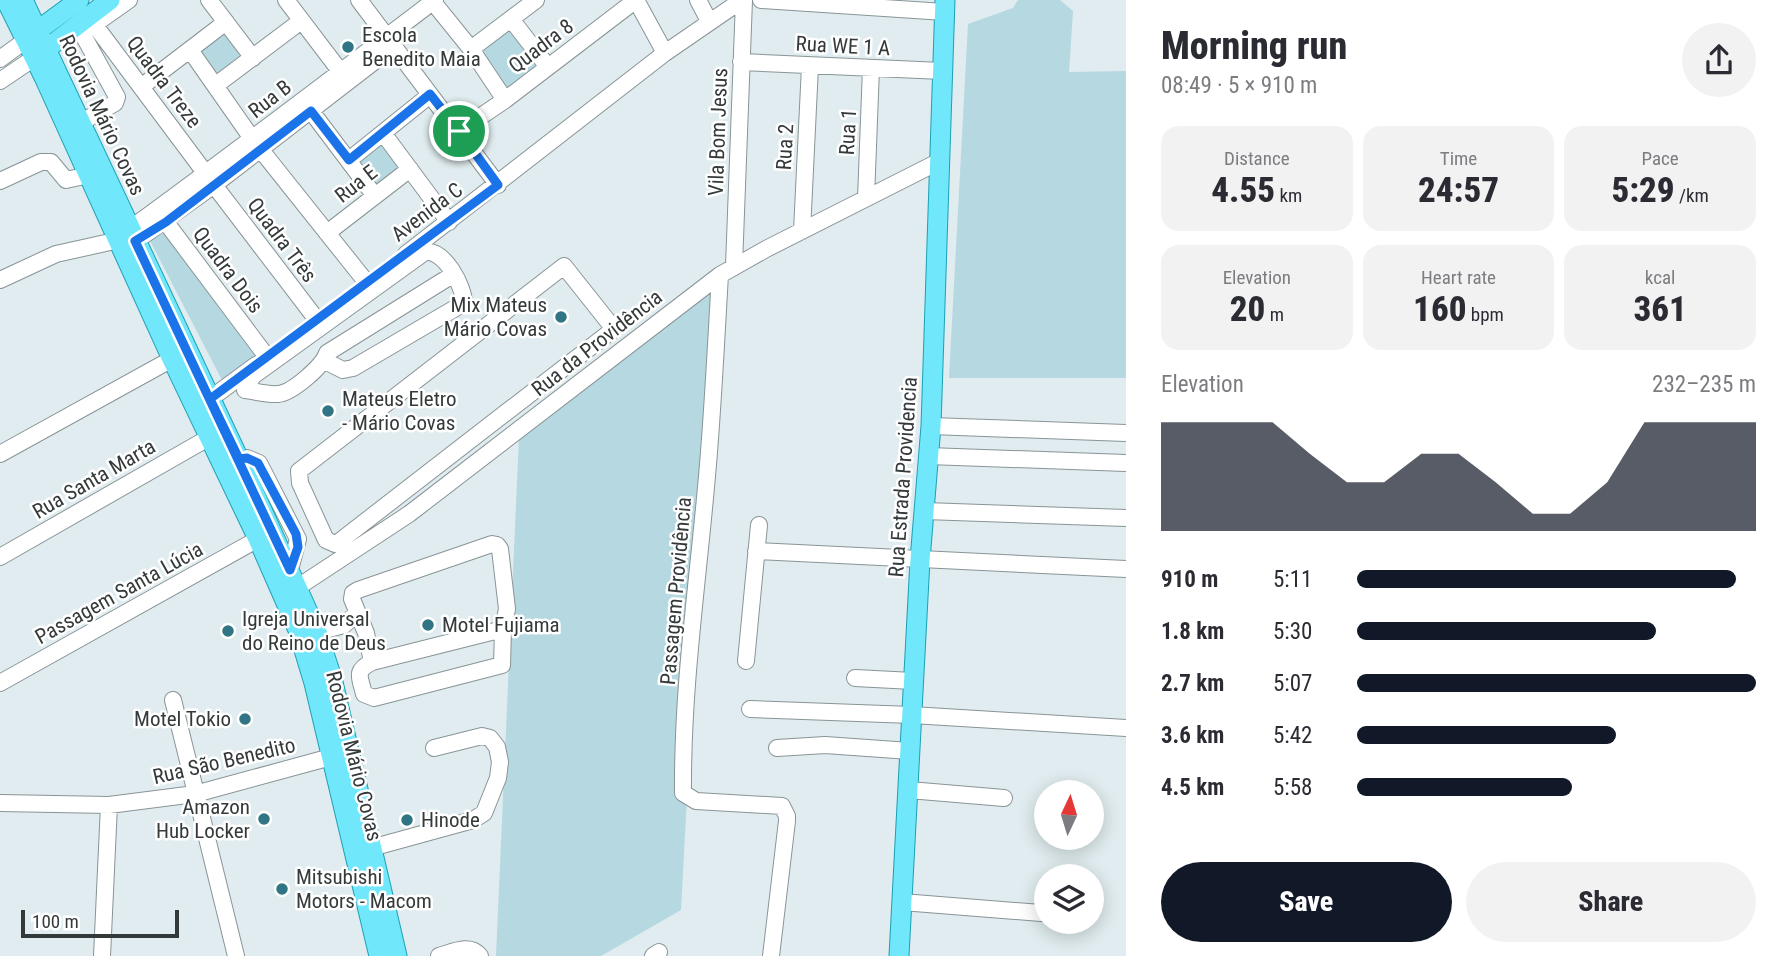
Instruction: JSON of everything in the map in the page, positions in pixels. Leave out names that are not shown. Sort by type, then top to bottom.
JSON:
[{"type":"main road","name":"Rodovia Mário Covas","points":[[6,0],[36,44],[80,123],[128,236],[172,359],[210,437],[246,493],[317,632],[332,678],[397,956]]},
{"type":"main road","name":"Rodovia Mário Covas","points":[[23,0],[36,44],[89,175],[128,236],[239,459],[258,538],[285,568],[379,956]]},
{"type":"main road","points":[[36,44],[110,0]]},
{"type":"main road","name":"Rua Estrada Providencia","points":[[899,956],[920,561],[931,426],[945,6]]},
{"type":"street","points":[[80,123],[115,103],[117,97],[85,16],[129,0]]},
{"type":"street","points":[[209,0],[253,58]]},
{"type":"street","points":[[286,0],[340,71]]},
{"type":"street","points":[[359,0],[498,185]]},
{"type":"street","points":[[471,50],[536,0]]},
{"type":"street","points":[[636,0],[664,54]]},
{"type":"street","name":"Quadra 8","points":[[459,131],[505,100],[636,0]]},
{"type":"street","points":[[698,0],[709,21]]},
{"type":"street","name":"Avenida C","points":[[210,399],[498,185],[664,54],[743,0]]},
{"type":"street","name":"Vila Bom Jesus","points":[[727,270],[743,0]]},
{"type":"street","points":[[761,0],[945,6]]},
{"type":"street","points":[[434,1],[505,100]]},
{"type":"street","name":"Rua B","points":[[257,144],[311,111],[434,1]]},
{"type":"street","name":"Quadra Treze","points":[[85,16],[210,179]]},
{"type":"street","points":[[511,19],[548,67]]},
{"type":"street","points":[[216,85],[302,21]]},
{"type":"street","points":[[141,87],[226,22]]},
{"type":"street","name":"Rua B","points":[[0,280],[56,254],[128,236],[257,144],[340,71],[389,41]]},
{"type":"street","points":[[0,59],[36,44]]},
{"type":"street","points":[[0,81],[36,44]]},
{"type":"street","points":[[190,50],[257,144],[367,283]]},
{"type":"street","name":"Rua WE 1 A","points":[[741,62],[942,71]]},
{"type":"street","name":"Rua 2","points":[[802,231],[810,66]]},
{"type":"street","name":"Rua 1","points":[[866,198],[872,68]]},
{"type":"street","points":[[349,160],[430,94]]},
{"type":"street","points":[[311,111],[375,196]]},
{"type":"street","points":[[383,133],[449,222]]},
{"type":"street","name":"Rua da Providência","points":[[285,568],[409,514],[727,270],[940,161]]},
{"type":"street","points":[[0,181],[41,162],[51,162],[66,180],[89,175]]},
{"type":"street","name":"Rua E","points":[[327,233],[410,169]]},
{"type":"street","name":"Quadra Três","points":[[210,179],[317,320]]},
{"type":"street","name":"Quadra Dois","points":[[161,215],[267,357]]},
{"type":"street","points":[[324,361],[343,370],[353,368],[460,307],[464,303],[463,289],[454,274],[438,254],[425,252],[255,375],[245,390],[283,394],[291,390],[324,361],[327,353],[335,347],[454,274]]},
{"type":"street","points":[[564,266],[614,329],[340,541],[329,543],[314,516],[299,478],[299,471],[304,466],[564,266]]},
{"type":"street","name":"Passagem Providência","points":[[727,270],[699,546],[683,793],[696,801],[782,806],[788,816],[771,956]]},
{"type":"street","points":[[0,454],[172,359]]},
{"type":"street","points":[[931,426],[1126,433]]},
{"type":"street","name":"Rua Santa Marta","points":[[0,557],[210,437]]},
{"type":"street","points":[[929,456],[1126,464]]},
{"type":"street","points":[[239,459],[247,458],[258,463],[293,529],[298,547],[285,568]]},
{"type":"street","points":[[925,511],[1126,517]]},
{"type":"street","points":[[293,529],[314,516]]},
{"type":"street","points":[[746,661],[759,525]]},
{"type":"street","name":"Passagem Santa Lúcia","points":[[0,684],[258,538]]},
{"type":"street","points":[[372,662],[366,633],[352,599],[353,593],[492,544],[500,549],[507,610],[503,629],[504,663],[497,668],[374,698],[364,694],[359,675],[362,667],[372,662],[503,629]]},
{"type":"street","points":[[756,551],[1126,569]]},
{"type":"street","points":[[317,632],[344,625],[357,613]]},
{"type":"street","points":[[855,678],[913,681]]},
{"type":"street","points":[[173,700],[236,956]]},
{"type":"street","points":[[750,709],[912,715],[1126,728]]},
{"type":"street","points":[[372,848],[473,820],[484,813],[498,778],[500,762],[497,747],[490,738],[482,736],[434,748]]},
{"type":"street","points":[[777,748],[825,745],[910,751]]},
{"type":"street","name":"Rua São Benedito","points":[[0,803],[109,805],[195,794],[331,757]]},
{"type":"street","points":[[909,790],[1004,798]]},
{"type":"street","points":[[102,956],[109,805]]},
{"type":"street","points":[[902,902],[1034,912]]},
{"type":"street","points":[[439,956],[469,948],[480,956]]},
{"type":"shaded area","points":[[1018,0],[1060,0],[1073,11],[1069,72],[1126,71],[1126,378],[949,378],[968,24],[1013,8]]},
{"type":"shaded area","points":[[512,23],[543,64],[505,91],[476,50]]},
{"type":"shaded area","points":[[221,30],[241,57],[214,77],[193,50]]},
{"type":"shaded area","points":[[380,131],[409,167],[373,195],[344,158]]},
{"type":"shaded area","points":[[163,220],[263,353],[223,382],[146,233]]},
{"type":"shaded area","points":[[714,287],[681,910],[601,956],[496,956],[519,437]]},
{"type":"place","name":"Escola Benedito Maia","points":[[348,47]]},
{"type":"place","name":"Mix Mateus Mário Covas","points":[[561,317]]},
{"type":"place","name":"Mateus Eletro - Mário Covas","points":[[328,411]]},
{"type":"place","name":"Motel Fujiama","points":[[428,625]]},
{"type":"place","name":"Igreja Universal do Reino de Deus","points":[[228,631]]},
{"type":"place","name":"Motel Tokio","points":[[245,719]]},
{"type":"place","name":"Amazon Hub Locker","points":[[264,819]]},
{"type":"place","name":"Hinode","points":[[407,820]]},
{"type":"place","name":"Mitsubishi Motors - Macom","points":[[282,889]]},
{"type":"route","points":[[430,94],[459,131],[498,185],[367,283],[210,399],[239,459],[247,458],[258,463],[296,534],[298,547],[290,570],[135,241],[166,222],[311,111],[349,160],[430,94]]}]
